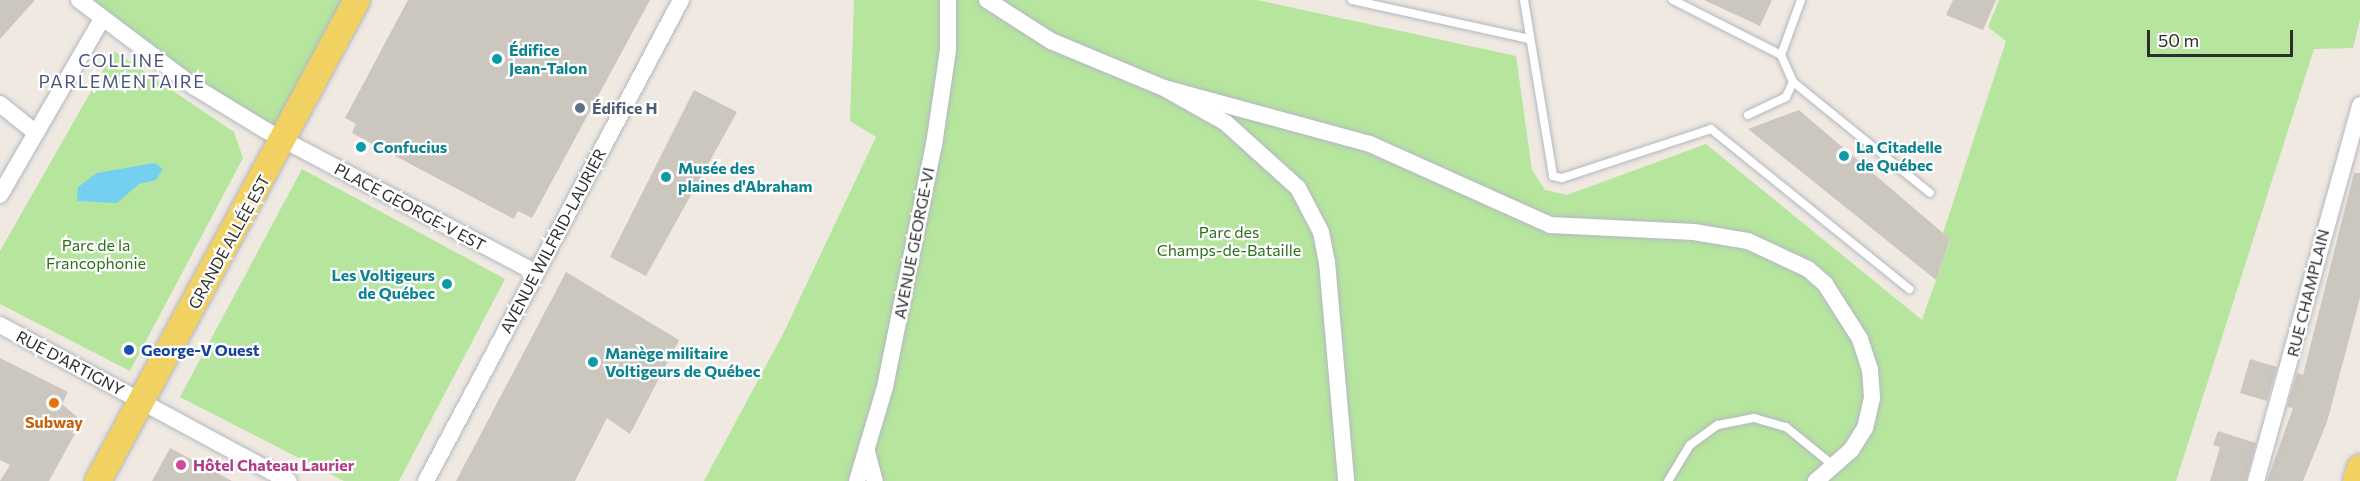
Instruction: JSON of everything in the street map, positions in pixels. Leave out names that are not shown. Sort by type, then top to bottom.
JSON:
[{"type":"main road","name":"GRANDE ALLÉE EST","points":[[98,481],[140,400],[285,140],[357,0]]},
{"type":"main road","points":[[2356,481],[2360,468]]},
{"type":"street","name":"PLACE GEORGE-V EST","points":[[79,0],[102,21],[193,86],[285,140],[536,273]]},
{"type":"street","name":"AVENUE WILFRID-LAURIER","points":[[426,481],[681,0]]},
{"type":"street","name":"AVENUE GEORGE-VI","points":[[857,481],[867,452],[934,145],[948,50],[948,0]]},
{"type":"street","points":[[987,0],[1051,40],[1164,88],[1370,144],[1550,225],[1694,232],[1782,254],[1825,284],[1849,318],[1870,369],[1865,428],[1834,467],[1816,481]]},
{"type":"street","points":[[0,195],[102,21]]},
{"type":"street","points":[[1164,88],[1256,144],[1313,211],[1327,262],[1346,481]]},
{"type":"street","points":[[0,104],[35,132]]},
{"type":"street","name":"RUE CHAMPLAIN","points":[[2256,481],[2360,105]]},
{"type":"street","name":"RUE D'ARTIGNY","points":[[0,325],[288,481]]},
{"type":"street","points":[[867,452],[875,481]]},
{"type":"lane","points":[[1352,0],[1529,39]]},
{"type":"lane","points":[[1524,0],[1553,176],[1562,178],[1711,129],[1909,289]]},
{"type":"lane","points":[[1673,0],[1781,55],[1793,82],[1930,193]]},
{"type":"lane","points":[[1781,55],[1801,0]]},
{"type":"lane","points":[[1748,115],[1786,97],[1793,82]]},
{"type":"lane","points":[[1668,481],[1690,445],[1718,425],[1754,418],[1786,427],[1834,467]]},
{"type":"green space","points":[[79,0],[357,0],[285,140]]},
{"type":"green space","name":"Parc des Champs-de-Bataille","points":[[854,0],[1257,0],[1516,56],[1532,170],[1545,190],[1567,195],[1706,144],[1922,320],[1950,240],[1943,233],[2006,41],[1988,27],[1999,0],[2360,0],[2360,19],[2353,48],[2314,49],[2176,481],[704,481],[783,334],[876,137],[850,121]]},
{"type":"green space","name":"Parc de la Francophonie","points":[[114,51],[234,132],[243,158],[130,371],[0,304],[0,251]]},
{"type":"green space","points":[[302,169],[505,279],[399,481],[344,481],[180,397]]},
{"type":"water","points":[[155,163],[163,169],[156,180],[139,184],[117,203],[77,201],[78,187],[97,173]]},
{"type":"building","points":[[0,0],[35,0],[0,39]]},
{"type":"building","name":"Édifice Jean-Talon","points":[[408,0],[650,0],[532,218],[518,211],[514,219],[352,133],[356,124],[345,118]]},
{"type":"building","points":[[1704,0],[1772,0],[1760,26]]},
{"type":"building","points":[[1953,0],[1996,0],[1983,30],[1946,15]]},
{"type":"building","points":[[694,90],[737,112],[646,276],[610,257]]},
{"type":"building","points":[[1799,110],[1950,239],[1936,280],[1748,129]]},
{"type":"building","points":[[2354,173],[2360,173],[2360,298],[2327,422],[2303,481],[2267,481],[2293,408],[2287,407],[2297,373],[2303,375]]},
{"type":"building","name":"Manège militaire Voltigeurs de Québec","points":[[566,272],[679,340],[630,434],[607,418],[575,481],[456,481]]},
{"type":"building","points":[[0,358],[68,392],[62,404],[82,421],[49,481],[0,481],[10,465],[0,460]]},
{"type":"building","points":[[2250,359],[2277,367],[2267,401],[2240,393]]},
{"type":"building","points":[[2218,431],[2256,443],[2246,481],[2210,481],[2220,447],[2213,445]]},
{"type":"building","name":"Hôtel Chateau Laurier","points":[[170,448],[232,481],[152,481]]},
{"type":"place","name":"Édifice Jean-Talon","points":[[497,59]]},
{"type":"place","name":"Édifice H","points":[[580,108]]},
{"type":"place","name":"Confucius","points":[[361,147]]},
{"type":"place","name":"La Citadelle de Québec","points":[[1844,156]]},
{"type":"place","name":"Musée des plaines d'Abraham","points":[[666,177]]},
{"type":"place","name":"Les Voltigeurs de Québec","points":[[447,284]]},
{"type":"place","name":"George-V Ouest","points":[[129,350]]},
{"type":"place","name":"Manège militaire Voltigeurs de Québec","points":[[593,362]]},
{"type":"place","name":"Subway","points":[[54,403]]},
{"type":"place","name":"Hôtel Chateau Laurier","points":[[181,465]]},
{"type":"district","name":"COLLINE PARLEMENTAIRE","points":[[122,71]]}]
